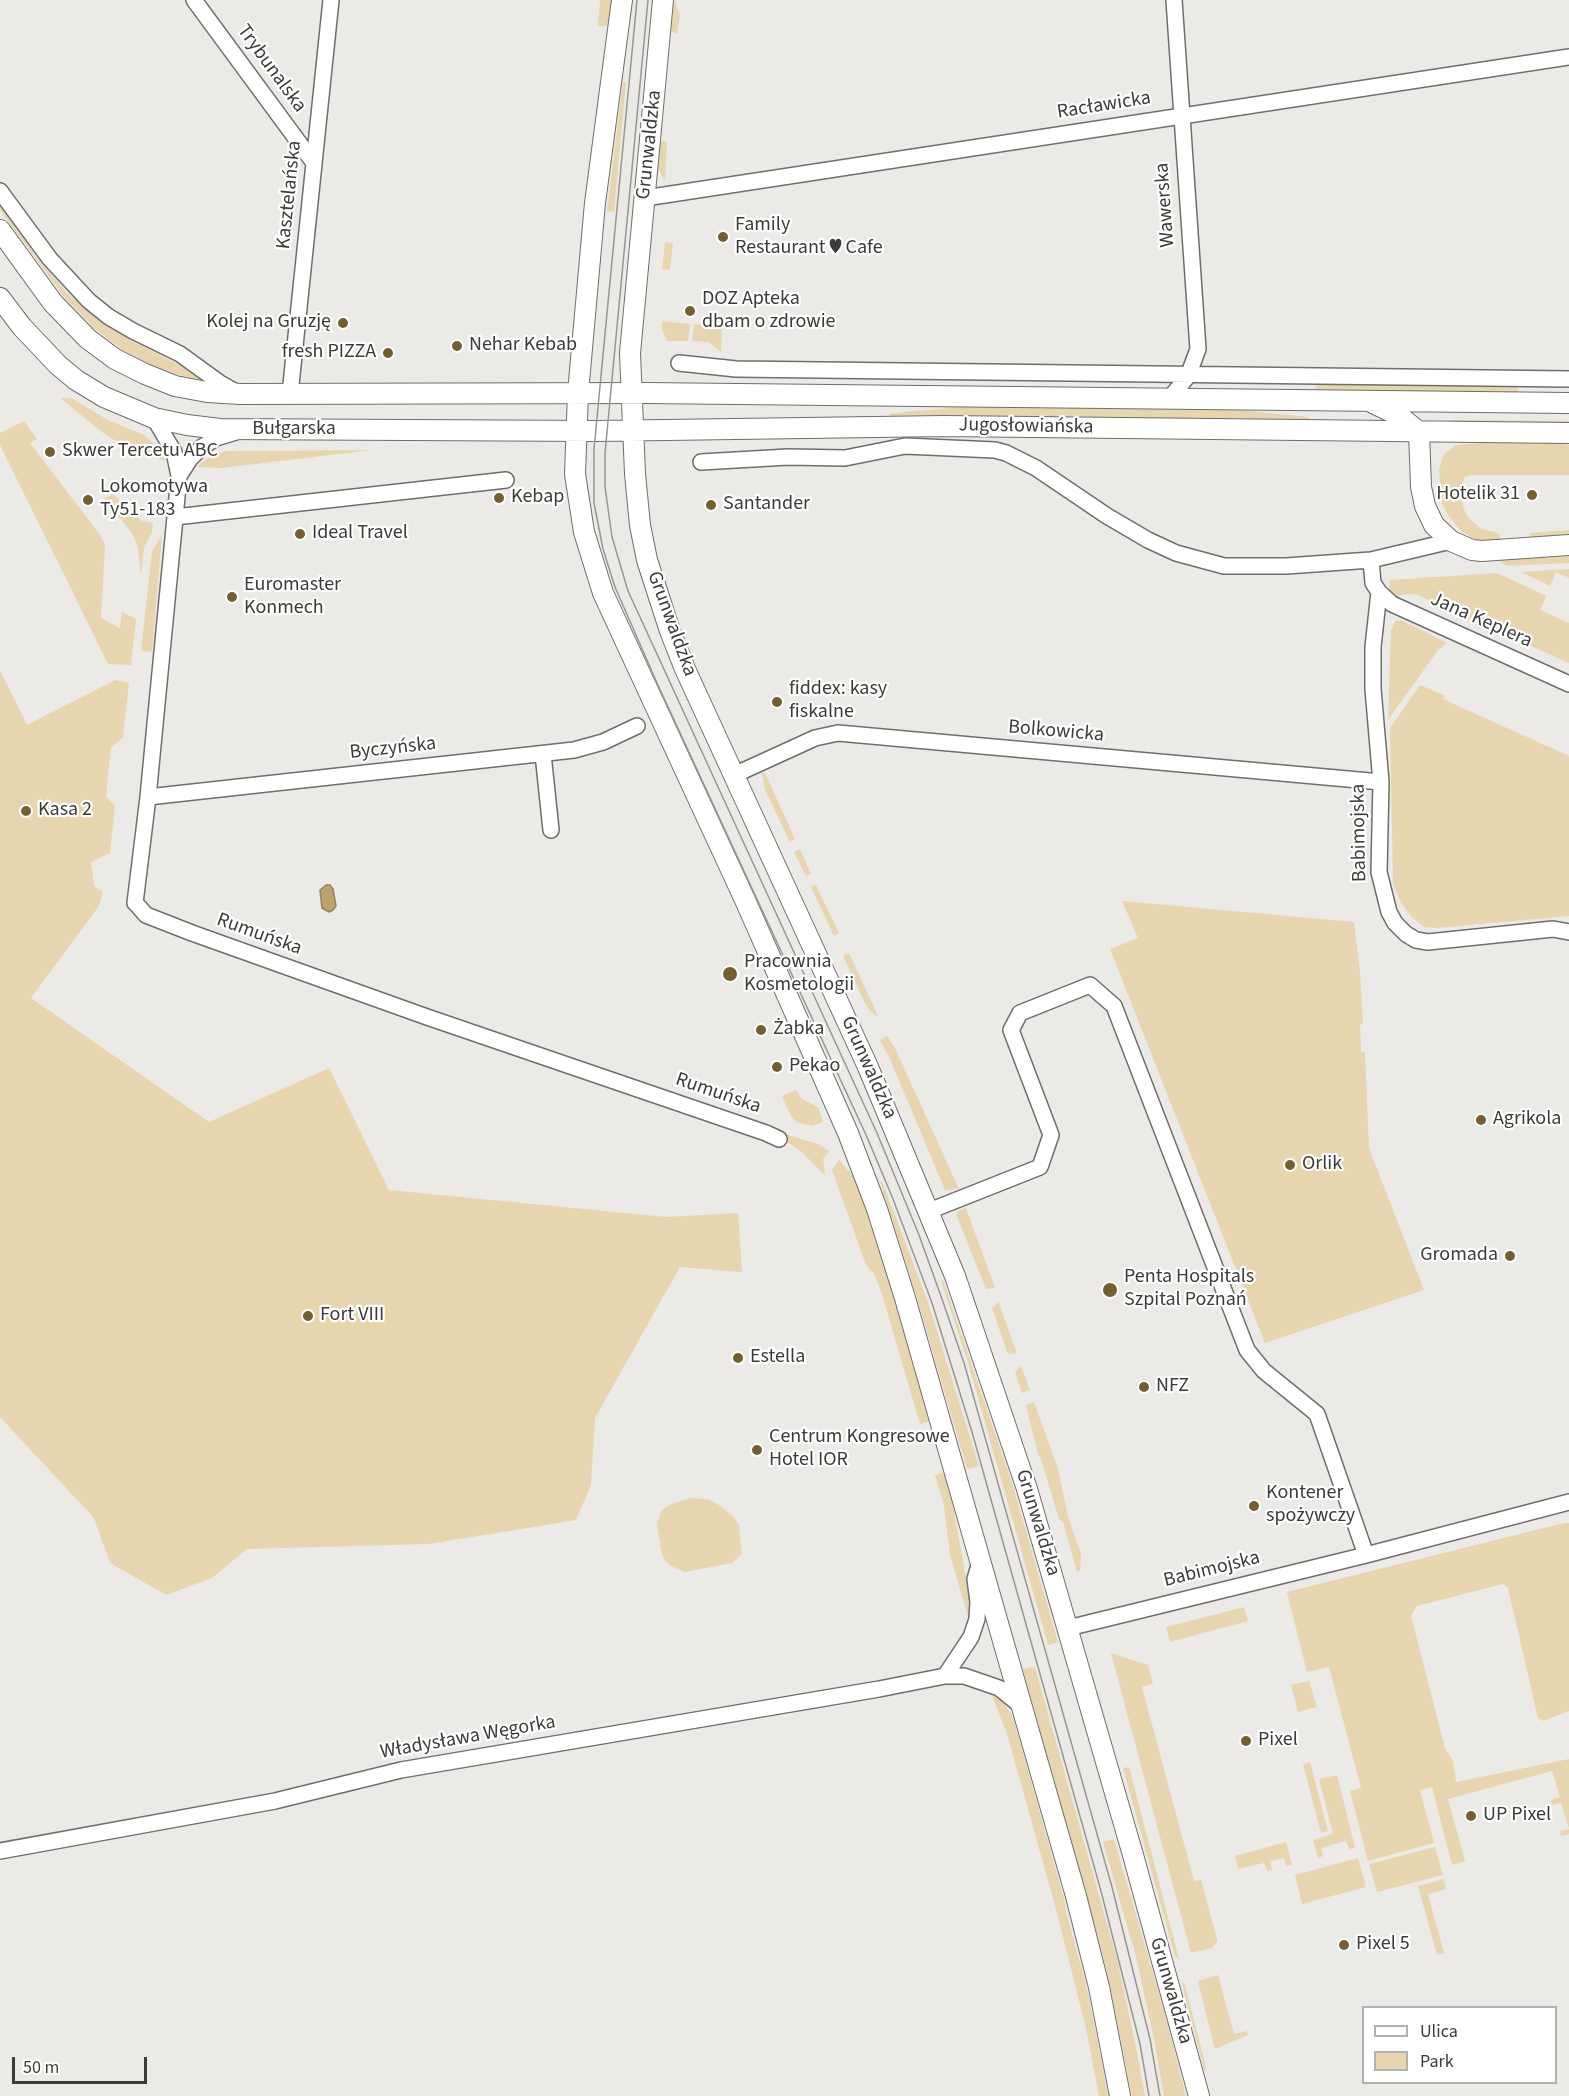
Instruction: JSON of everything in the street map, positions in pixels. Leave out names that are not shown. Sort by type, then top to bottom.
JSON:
[{"type":"street","name":"Trybunalska","points":[[194,0],[314,163]]},
{"type":"street","name":"Kasztelańska","points":[[290,394],[331,0]]},
{"type":"street","points":[[622,0],[595,203],[578,393],[576,485],[584,532],[598,579],[745,900],[848,1133],[867,1182],[905,1298],[1076,1896],[1099,1987],[1120,2096]]},
{"type":"street","name":"Grunwaldzka","points":[[663,0],[630,353],[635,474],[640,525],[652,578],[686,669],[868,1067],[955,1276],[1001,1408],[1068,1628],[1199,2096]]},
{"type":"street","name":"Wawerska","points":[[1169,399],[1188,376],[1198,349],[1174,0]]},
{"type":"street","name":"Racławicka","points":[[645,198],[1569,57]]},
{"type":"street","name":"Bułgarska","points":[[0,191],[50,259],[88,301],[133,331],[180,354],[227,388],[241,394]]},
{"type":"street","name":"Bułgarska","points":[[0,230],[64,316],[88,339],[115,359],[175,386],[207,392],[241,394],[632,393]]},
{"type":"street","name":"Bułgarska","points":[[0,298],[42,350],[76,380],[104,397],[154,418],[194,426],[243,430],[634,430]]},
{"type":"street","points":[[679,363],[736,369],[1569,379]]},
{"type":"street","name":"Jugosłowiańska","points":[[632,393],[1569,403]]},
{"type":"street","name":"Jugosłowiańska","points":[[1367,400],[1398,415],[1419,432]]},
{"type":"street","name":"Jugosłowiańska","points":[[1419,432],[1444,413],[1471,402]]},
{"type":"street","name":"Rumuńska","points":[[154,418],[174,452],[179,476],[148,797],[135,903],[146,915],[192,933],[779,1139]]},
{"type":"street","name":"Jugosłowiańska","points":[[634,430],[944,426],[1569,433]]},
{"type":"street","points":[[179,476],[190,459],[208,443],[243,430]]},
{"type":"street","points":[[1419,432],[1421,487],[1425,506],[1434,525],[1451,541],[1472,550],[1482,551],[1569,545]]},
{"type":"street","name":"Jugosłowiańska","points":[[701,462],[788,457],[844,458],[905,446],[994,450],[1006,453],[1036,468],[1107,516],[1148,540],[1195,560],[1224,566],[1286,566],[1371,560],[1451,541]]},
{"type":"street","points":[[175,518],[506,480]]},
{"type":"street","name":"Babimojska","points":[[1371,560],[1373,583],[1379,592],[1373,647],[1373,689],[1381,782],[1379,872],[1389,912],[1395,923],[1406,934],[1416,940],[1428,942],[1553,929],[1569,932]]},
{"type":"street","name":"Jana Keplera","points":[[1379,592],[1392,604],[1569,684]]},
{"type":"street","name":"Byczyńska","points":[[148,797],[543,754],[584,748],[637,726]]},
{"type":"street","name":"Bolkowicka","points":[[734,775],[815,738],[838,733],[1381,782]]},
{"type":"street","points":[[543,754],[551,830]]},
{"type":"street","points":[[929,1211],[1040,1167],[1051,1135],[1011,1030],[1020,1013],[1090,985],[1114,1006],[1247,1350],[1264,1371],[1317,1414],[1366,1555]]},
{"type":"street","name":"Babimojska","points":[[1068,1628],[1366,1555],[1569,1502]]},
{"type":"street","points":[[945,1676],[971,1637],[977,1619],[978,1602],[975,1579],[980,1562]]},
{"type":"street","name":"Władysława Węgorka","points":[[0,1851],[276,1801],[401,1770],[945,1676],[964,1676],[991,1685],[1007,1693],[1020,1705]]},
{"type":"green space","points":[[600,0],[612,0],[610,23],[606,26],[598,26]]},
{"type":"green space","points":[[674,0],[680,15],[677,34],[671,31]]},
{"type":"green space","points":[[623,82],[626,82],[614,212],[607,211]]},
{"type":"green space","points":[[660,141],[667,141],[665,181],[658,168]]},
{"type":"green space","points":[[0,206],[41,263],[67,293],[98,320],[130,340],[182,366],[199,379],[151,365],[124,351],[94,328],[64,297],[0,210]]},
{"type":"green space","points":[[665,242],[673,243],[670,270],[662,269]]},
{"type":"green space","points":[[662,321],[690,324],[688,341],[667,341],[662,329]]},
{"type":"green space","points":[[715,321],[722,322],[721,352],[709,342],[692,341],[694,324],[714,326]]},
{"type":"green space","points":[[1319,383],[1516,385],[1519,392],[1314,391]]},
{"type":"green space","points":[[60,398],[71,398],[108,420],[144,435],[160,449],[165,461],[134,451],[107,436]]},
{"type":"green space","points":[[945,406],[1229,409],[1309,417],[1310,421],[938,417],[937,415],[890,416],[889,414],[945,409]]},
{"type":"green space","points":[[1451,420],[1569,421],[1569,423],[1451,422]]},
{"type":"green space","points":[[24,421],[37,439],[30,443],[100,535],[105,545],[101,618],[120,628],[122,612],[136,619],[131,665],[108,664],[0,445],[0,433]]},
{"type":"green space","points":[[1498,442],[1569,445],[1569,475],[1471,475],[1465,477],[1460,496],[1466,515],[1481,529],[1500,535],[1500,541],[1484,541],[1472,538],[1461,531],[1448,515],[1442,503],[1439,469],[1444,454],[1456,445]]},
{"type":"green space","points":[[373,450],[221,468],[197,467],[211,455],[227,451]]},
{"type":"green space","points":[[113,494],[142,521],[153,523],[152,532],[144,548],[141,577],[138,547],[132,533],[104,499]]},
{"type":"green space","points":[[1569,530],[1569,537],[1530,539],[1530,533]]},
{"type":"green space","points":[[162,535],[152,652],[141,651],[152,551]]},
{"type":"green space","points":[[1569,556],[1569,563],[1507,566],[1498,560]]},
{"type":"green space","points":[[1569,569],[1569,578],[1556,572],[1550,586],[1521,572]]},
{"type":"green space","points":[[1497,573],[1546,596],[1540,610],[1569,623],[1569,663],[1415,594],[1400,595],[1396,600],[1389,589],[1390,580]]},
{"type":"green space","points":[[1401,620],[1447,643],[1438,650],[1388,720],[1391,631],[1395,621]]},
{"type":"green space","points":[[0,671],[27,725],[115,680],[129,683],[123,738],[111,747],[106,797],[115,805],[110,853],[91,862],[94,886],[103,892],[99,906],[31,998],[209,1122],[329,1068],[389,1190],[666,1217],[738,1213],[742,1272],[680,1267],[595,1418],[591,1485],[576,1520],[429,1544],[247,1549],[212,1578],[166,1595],[110,1563],[94,1518],[0,1417]]},
{"type":"green space","points":[[1420,685],[1444,695],[1443,699],[1569,756],[1569,916],[1436,928],[1424,927],[1401,903],[1393,884],[1390,728]]},
{"type":"green space","points":[[764,771],[795,839],[790,842],[765,790],[762,773]]},
{"type":"green space","points":[[800,849],[811,874],[806,876],[794,852]]},
{"type":"green space","points":[[816,885],[839,933],[834,936],[811,887]]},
{"type":"green space","points":[[1122,901],[1354,922],[1360,972],[1363,1024],[1360,1025],[1361,1052],[1365,1052],[1369,1148],[1424,1290],[1265,1343],[1110,949],[1138,938]]},
{"type":"green space","points":[[849,953],[879,1018],[870,1011],[865,1003],[843,956]]},
{"type":"green space","points":[[887,1036],[894,1046],[959,1189],[945,1190],[880,1040]]},
{"type":"green space","points":[[796,1090],[801,1098],[819,1108],[823,1122],[812,1126],[796,1122],[782,1096]]},
{"type":"green space","points":[[788,1135],[818,1144],[829,1151],[823,1159],[825,1173],[823,1174],[803,1153],[780,1137]]},
{"type":"green space","points":[[839,1160],[855,1178],[877,1238],[930,1421],[920,1424],[881,1291],[874,1274],[866,1265],[832,1170]]},
{"type":"green space","points":[[882,1181],[928,1302],[979,1466],[967,1469],[918,1301],[880,1182]]},
{"type":"green space","points":[[966,1208],[995,1288],[986,1289],[956,1214]]},
{"type":"green space","points":[[943,1280],[1013,1486],[1058,1642],[1048,1645],[968,1363],[941,1281]]},
{"type":"green space","points":[[999,1302],[1017,1353],[1008,1354],[992,1308]]},
{"type":"green space","points":[[1021,1366],[1030,1390],[1022,1393],[1015,1372]]},
{"type":"green space","points":[[1034,1402],[1058,1469],[1068,1517],[1081,1553],[1080,1571],[1077,1572],[1063,1522],[1059,1519],[1038,1454],[1026,1405]]},
{"type":"green space","points":[[944,1472],[951,1495],[969,1595],[969,1620],[950,1555],[944,1505],[935,1475]]},
{"type":"green space","points":[[692,1498],[708,1499],[719,1505],[733,1516],[739,1525],[742,1554],[732,1563],[685,1572],[665,1561],[661,1551],[657,1523],[660,1514],[664,1508],[674,1503]]},
{"type":"green space","points":[[1569,1523],[1569,1711],[1543,1721],[1538,1718],[1508,1588],[1503,1584],[1417,1606],[1411,1616],[1445,1748],[1453,1761],[1456,1782],[1569,1759],[1569,1829],[1561,1803],[1552,1805],[1551,1800],[1560,1797],[1552,1771],[1448,1799],[1465,1861],[1452,1865],[1432,1787],[1420,1790],[1434,1843],[1368,1861],[1350,1791],[1361,1788],[1329,1667],[1307,1672],[1287,1592]]},
{"type":"green space","points":[[1244,1607],[1248,1621],[1170,1642],[1166,1627]]},
{"type":"green space","points":[[1111,1653],[1148,1665],[1153,1684],[1142,1687],[1194,1881],[1201,1880],[1217,1939],[1212,1948],[1191,1953]]},
{"type":"green space","points":[[1035,1667],[1118,1963],[1145,2096],[1132,2096],[1106,1967],[1023,1669]]},
{"type":"green space","points":[[1309,1681],[1317,1707],[1298,1712],[1291,1685]]},
{"type":"green space","points":[[991,1693],[1004,1704],[1013,1717],[1089,1997],[1108,2096],[1099,2096],[1086,2028],[1056,1909],[1007,1734]]},
{"type":"green space","points":[[1310,1762],[1328,1831],[1321,1833],[1303,1764]]},
{"type":"green space","points":[[1129,1767],[1179,1959],[1175,1957],[1123,1768]]},
{"type":"green space","points":[[1337,1775],[1355,1848],[1349,1849],[1346,1841],[1321,1848],[1323,1856],[1318,1858],[1313,1840],[1333,1834],[1319,1779]]},
{"type":"green space","points":[[1569,1829],[1569,1834],[1561,1836],[1560,1831]]},
{"type":"green space","points":[[1114,1839],[1186,2096],[1164,2096],[1136,1957],[1103,1842]]},
{"type":"green space","points":[[1286,1842],[1292,1865],[1286,1866],[1284,1858],[1270,1861],[1272,1870],[1267,1871],[1264,1863],[1238,1869],[1235,1856]]},
{"type":"green space","points":[[1435,1847],[1443,1875],[1377,1892],[1369,1864]]},
{"type":"green space","points":[[1358,1858],[1366,1887],[1302,1904],[1295,1875]]},
{"type":"green space","points":[[1444,1879],[1446,1889],[1428,1894],[1444,1953],[1437,1955],[1418,1886]]},
{"type":"green space","points":[[1218,1975],[1234,2034],[1247,2031],[1248,2035],[1215,2049],[1198,1981]]},
{"type":"green space","points":[[1184,1981],[1207,2071],[1204,2069],[1182,1984]]},
{"type":"shaded area","points":[[330,885],[333,889],[336,906],[329,912],[322,908],[320,890]]},
{"type":"tram line","points":[[637,0],[594,449],[594,503],[603,549],[615,587],[657,683],[867,1137],[932,1303],[972,1432],[1101,1891],[1140,2044],[1149,2096]]},
{"type":"tram line","points":[[648,0],[605,453],[605,487],[612,537],[628,591],[877,1133],[919,1235],[942,1299],[964,1363],[1112,1887],[1150,2039],[1160,2096]]},
{"type":"place","name":"Family Restaurant ♥ Cafe","points":[[723,237]]},
{"type":"place","name":"DOZ Apteka dbam o zdrowie","points":[[690,311]]},
{"type":"place","name":"Kolej na Gruzję","points":[[343,323]]},
{"type":"place","name":"Nehar Kebab","points":[[457,346]]},
{"type":"place","name":"fresh PIZZA","points":[[388,353]]},
{"type":"place","name":"Skwer Tercetu ABC","points":[[50,452]]},
{"type":"place","name":"Hotelik 31","points":[[1532,495]]},
{"type":"place","name":"Kebap","points":[[499,498]]},
{"type":"place","name":"Lokomotywa Ty51-183","points":[[88,500]]},
{"type":"place","name":"Santander","points":[[711,505]]},
{"type":"place","name":"Ideal Travel","points":[[300,534]]},
{"type":"place","name":"Euromaster Konmech","points":[[232,597]]},
{"type":"place","name":"fiddex: kasy fiskalne","points":[[777,702]]},
{"type":"place","name":"Kasa 2","points":[[26,811]]},
{"type":"place","name":"Pracownia Kosmetologii","points":[[730,974]]},
{"type":"place","name":"Żabka","points":[[761,1030]]},
{"type":"place","name":"Pekao","points":[[777,1067]]},
{"type":"place","name":"Agrikola","points":[[1481,1120]]},
{"type":"place","name":"Orlik","points":[[1290,1165]]},
{"type":"place","name":"Gromada","points":[[1510,1256]]},
{"type":"place","name":"Penta Hospitals Szpital Poznań","points":[[1110,1290]]},
{"type":"place","name":"Fort VIII","points":[[308,1316]]},
{"type":"place","name":"Estella","points":[[738,1358]]},
{"type":"place","name":"NFZ","points":[[1144,1387]]},
{"type":"place","name":"Centrum Kongresowe Hotel IOR","points":[[757,1450]]},
{"type":"place","name":"Kontener spożywczy","points":[[1254,1506]]},
{"type":"place","name":"Pixel","points":[[1246,1741]]},
{"type":"place","name":"UP Pixel","points":[[1471,1816]]},
{"type":"place","name":"Pixel 5","points":[[1344,1945]]}]
